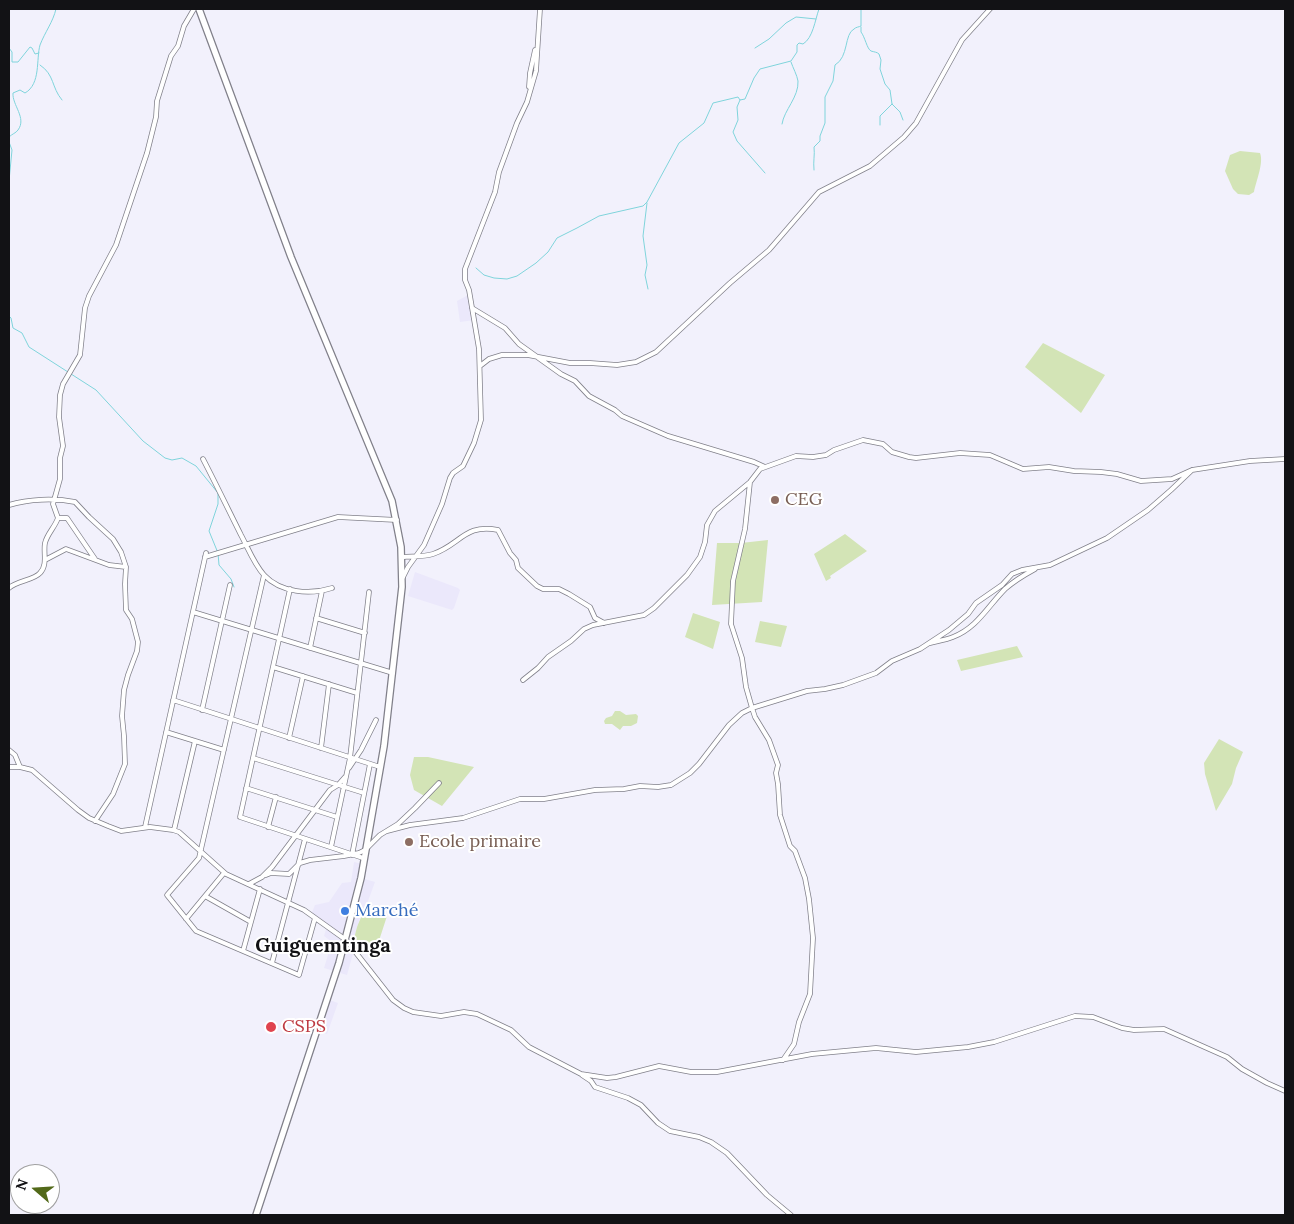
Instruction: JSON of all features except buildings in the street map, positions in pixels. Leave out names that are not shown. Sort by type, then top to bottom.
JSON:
[{"type":"street","points":[[58,518],[54,510],[54,501],[60,479],[60,458],[63,446],[59,417],[60,399],[64,384],[80,355],[88,296],[116,245],[147,152],[156,117],[157,102],[171,56],[178,46],[184,26],[194,9]]},
{"type":"street","points":[[199,9],[291,257],[392,501],[397,520],[402,557],[402,579],[393,673],[380,767],[360,878],[346,940],[256,1215]]},
{"type":"street","points":[[402,579],[424,545],[442,504],[450,478],[453,473],[463,466],[474,443],[481,420],[479,348],[469,290],[465,280],[465,269],[495,192],[499,172],[529,95],[536,71],[540,9]]},
{"type":"street","points":[[480,366],[489,359],[502,355],[528,355],[570,364],[617,365],[636,362],[656,352],[730,283],[769,250],[819,192],[870,166],[904,137],[916,123],[940,76],[962,40],[990,9]]},
{"type":"street","points":[[472,308],[505,328],[519,344],[561,374],[575,381],[589,396],[615,410],[622,416],[668,436],[765,467]]},
{"type":"street","points":[[523,680],[548,657],[584,629],[604,623],[644,616],[675,588],[700,557],[705,542],[707,525],[715,511],[750,482],[760,469],[796,456],[813,457],[826,455],[834,450],[863,440],[882,444],[892,452],[909,457],[916,458],[960,453],[990,455],[1023,469],[1049,468],[1101,472],[1117,474],[1141,481],[1172,479],[1192,470],[1250,461],[1285,458]]},
{"type":"street","points":[[203,459],[246,545],[264,575],[273,582],[290,590],[313,592],[332,588]]},
{"type":"street","points":[[387,831],[410,825],[463,818],[520,800],[544,799],[595,790],[624,789],[640,786],[671,786],[695,768],[737,717],[752,708],[807,691],[825,689],[857,681],[876,673],[892,661],[900,659],[928,644],[961,620],[976,603],[1002,585],[1012,574],[1059,561],[1107,538],[1148,510],[1192,470]]},
{"type":"street","points":[[750,482],[745,529],[733,581],[731,624],[742,658],[746,687],[754,717],[767,736],[778,765],[776,773],[780,815],[790,846],[801,863],[810,899],[813,928],[810,994],[799,1022],[794,1044],[783,1060]]},
{"type":"street","points":[[9,505],[29,501],[70,501],[78,504],[88,518],[112,539],[121,552],[126,567],[126,610],[132,619],[138,647],[124,690],[122,716],[125,764],[113,794],[95,821]]},
{"type":"street","points":[[145,827],[206,555],[338,517],[397,520]]},
{"type":"street","points":[[58,518],[67,518],[95,559]]},
{"type":"street","points":[[9,588],[16,583],[39,575],[45,560],[45,541],[58,518]]},
{"type":"street","points":[[402,557],[432,554],[472,530],[480,528],[498,530],[510,553],[516,560],[518,568],[537,586],[543,589],[560,589],[570,594],[590,607],[595,618],[604,623]]},
{"type":"street","points":[[45,560],[66,549],[109,565],[126,567]]},
{"type":"street","points":[[928,644],[952,638],[962,633],[982,616],[1005,590],[1019,578],[1036,568]]},
{"type":"street","points":[[264,575],[199,858],[167,895],[196,931],[299,974],[315,918]]},
{"type":"street","points":[[202,710],[230,585]]},
{"type":"street","points":[[290,590],[240,817],[363,858]]},
{"type":"street","points":[[310,648],[322,591]]},
{"type":"street","points":[[331,848],[352,758],[369,592]]},
{"type":"street","points":[[193,612],[393,673]]},
{"type":"street","points":[[316,618],[364,633]]},
{"type":"street","points":[[273,667],[358,693]]},
{"type":"street","points":[[289,738],[303,676]]},
{"type":"street","points":[[321,748],[329,684]]},
{"type":"street","points":[[173,700],[380,767]]},
{"type":"street","points":[[352,758],[370,735],[376,720]]},
{"type":"street","points":[[166,732],[224,750]]},
{"type":"street","points":[[174,830],[195,741]]},
{"type":"street","points":[[9,750],[15,755],[20,767]]},
{"type":"street","points":[[253,758],[364,793]]},
{"type":"street","points":[[352,855],[370,764]]},
{"type":"street","points":[[9,767],[20,767],[35,772],[72,805],[95,821],[121,831],[145,827],[174,830],[184,836],[224,873],[304,910],[346,940],[393,1000],[404,1008],[413,1012],[442,1016],[464,1012],[477,1014],[511,1030],[529,1047],[581,1074],[591,1081],[595,1087],[628,1098],[641,1105],[658,1123],[670,1131],[699,1137],[711,1142],[727,1153],[767,1195],[791,1215]]},
{"type":"street","points":[[262,877],[272,867],[314,809],[347,773]]},
{"type":"street","points":[[249,884],[271,873],[289,874],[300,863],[310,860],[352,855],[365,850],[415,808],[439,783]]},
{"type":"street","points":[[246,788],[337,817]]},
{"type":"street","points":[[268,827],[276,797]]},
{"type":"street","points":[[272,963],[304,839]]},
{"type":"street","points":[[186,919],[224,873]]},
{"type":"street","points":[[243,951],[260,889]]},
{"type":"street","points":[[205,896],[251,922]]},
{"type":"street","points":[[581,1074],[607,1078],[659,1066],[691,1072],[717,1072],[812,1054],[876,1048],[916,1052],[968,1047],[994,1042],[1075,1016],[1083,1016],[1093,1017],[1122,1028],[1134,1030],[1164,1029],[1227,1057],[1242,1069],[1285,1091]]},
{"type":"shaded area","points":[[470,294],[474,320],[460,322],[457,301]]},
{"type":"shaded area","points":[[415,572],[458,588],[460,590],[454,608],[452,610],[408,596]]},
{"type":"shaded area","points":[[354,862],[363,864],[361,878],[375,882],[359,921],[347,975],[324,968],[332,942],[324,936],[327,926],[311,915],[315,905],[329,902],[342,883],[351,882]]},
{"type":"shaded area","points":[[327,999],[338,1003],[327,1034],[317,1030]]},
{"type":"green space","points":[[1240,151],[1260,153],[1261,157],[1254,192],[1249,195],[1238,194],[1233,189],[1225,171],[1230,155]]},
{"type":"green space","points":[[1043,343],[1105,375],[1081,413],[1025,367]]},
{"type":"green space","points":[[845,534],[867,551],[830,576],[831,578],[826,581],[814,554]]},
{"type":"green space","points":[[768,540],[762,602],[712,605],[717,543]]},
{"type":"green space","points":[[693,613],[720,622],[713,649],[685,637]]},
{"type":"green space","points":[[760,621],[787,626],[781,647],[755,642]]},
{"type":"green space","points":[[1017,646],[1023,657],[961,671],[957,660]]},
{"type":"green space","points":[[615,711],[620,711],[626,715],[636,714],[638,716],[637,723],[631,726],[623,726],[620,730],[612,724],[605,724],[606,718],[612,716]]},
{"type":"green space","points":[[1219,739],[1243,752],[1232,784],[1216,811],[1205,774],[1204,763]]},
{"type":"green space","points":[[414,757],[428,757],[474,767],[442,806],[414,790],[410,775]]},
{"type":"green space","points":[[364,912],[387,916],[375,953],[354,950],[356,931]]},
{"type":"waterway","points":[[9,137],[18,130],[21,121],[13,93],[20,90],[25,93],[34,84],[40,45],[56,9]]},
{"type":"waterway","points":[[476,268],[484,275],[494,278],[507,279],[517,276],[548,252],[557,238],[599,216],[643,206],[679,143],[704,123],[713,103],[738,97],[740,100],[745,99],[760,69],[791,61],[797,52],[797,45],[799,43],[803,44],[809,38],[819,9]]},
{"type":"waterway","points":[[814,170],[814,147],[820,141],[825,123],[825,97],[833,81],[835,65],[845,51],[851,32],[861,26],[861,9]]},
{"type":"waterway","points":[[755,48],[796,17],[816,19]]},
{"type":"waterway","points":[[861,27],[861,32],[870,50],[879,54],[881,60],[880,69],[885,84],[890,90],[892,104],[900,112],[903,120]]},
{"type":"waterway","points":[[9,48],[12,52],[12,62],[18,62],[30,47],[35,54],[39,53]]},
{"type":"waterway","points":[[782,124],[798,87],[798,81],[791,62]]},
{"type":"waterway","points":[[40,65],[51,77],[62,100]]},
{"type":"waterway","points":[[740,100],[737,107],[738,120],[733,132],[737,141],[765,173]]},
{"type":"waterway","points":[[880,125],[880,116],[892,104]]},
{"type":"waterway","points":[[9,142],[12,150],[9,181]]},
{"type":"waterway","points":[[647,203],[643,236],[647,265],[645,275],[648,289]]},
{"type":"waterway","points":[[9,316],[13,328],[22,333],[29,347],[96,390],[143,441],[165,458],[172,460],[182,458],[196,466],[218,493],[218,504],[209,531],[218,553],[219,565],[231,579],[234,587]]},
{"type":"place","name":"CEG","points":[[775,500]]},
{"type":"place","name":"Ecole primaire","points":[[409,842]]},
{"type":"place","name":"Marché","points":[[345,911]]},
{"type":"place","name":"CSPS","points":[[271,1027]]},
{"type":"district","name":"Guiguemtinga","points":[[323,946]]}]
